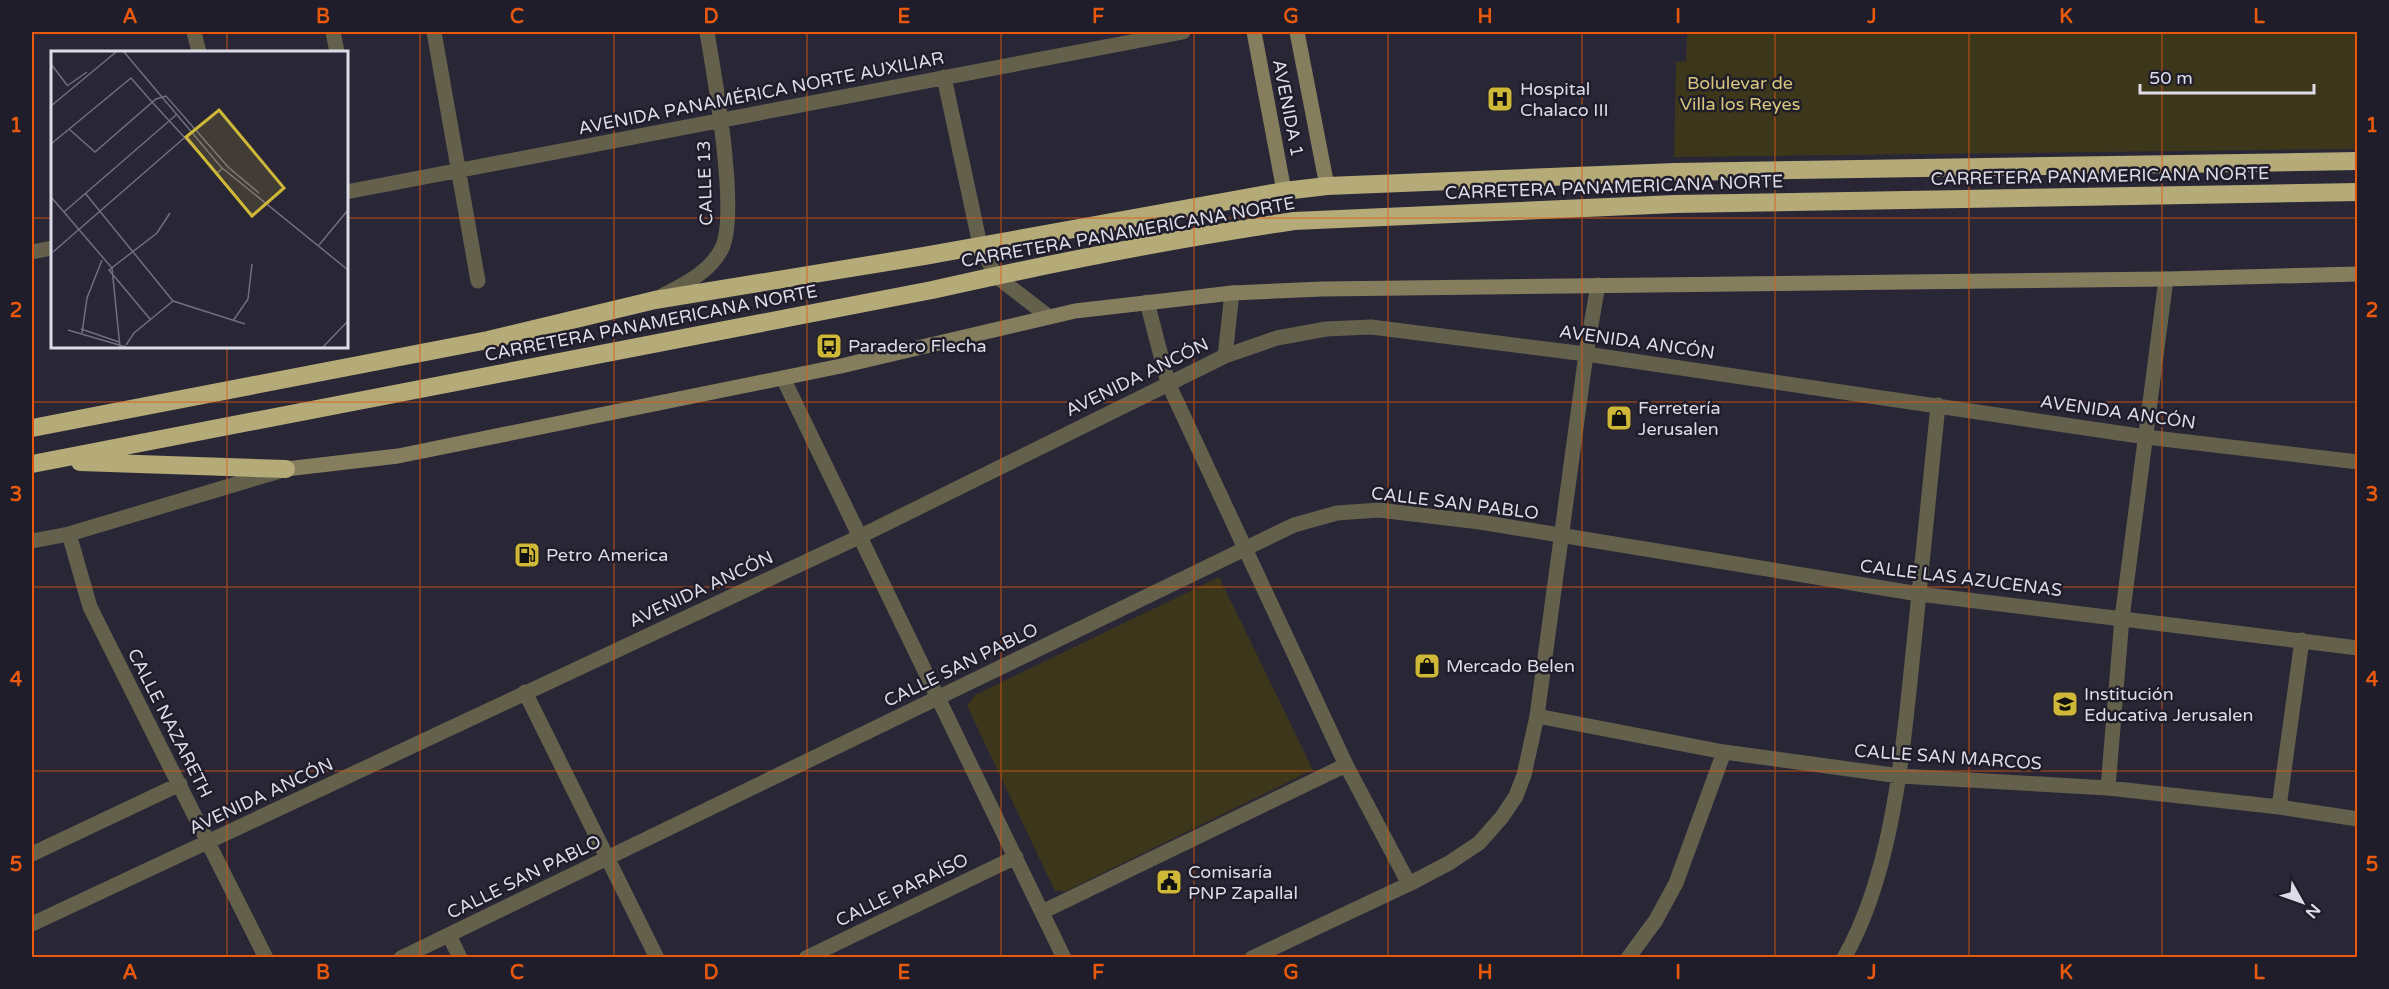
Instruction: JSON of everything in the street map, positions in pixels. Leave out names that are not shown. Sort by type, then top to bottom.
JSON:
[{"type":"highway","name":"CARRETERA PANAMERICANA NORTE","points":[[32,428],[488,340],[655,300],[1284,191],[1327,186],[1675,172],[2358,161]]},
{"type":"highway","name":"CARRETERA PANAMERICANA NORTE","points":[[40,462],[1238,230],[1333,218],[1675,204],[2358,192]]},
{"type":"highway","points":[[40,462],[286,470]]},
{"type":"main road","name":"AVENIDA 1","points":[[1254,32],[1284,191]]},
{"type":"main road","name":"AVENIDA 1","points":[[1297,32],[1327,186]]},
{"type":"main road","points":[[286,470],[398,456],[783,378],[1075,310],[1232,293],[1322,289],[2166,279],[2358,274]]},
{"type":"street","points":[[194,32],[199,51]]},
{"type":"street","points":[[333,32],[336,51]]},
{"type":"street","points":[[434,32],[478,281]]},
{"type":"street","name":"CALLE 13","points":[[655,300],[698,276],[721,250],[726,233],[728,216],[722,120],[707,32]]},
{"type":"street","name":"AVENIDA PANAMÉRICA NORTE AUXILIAR","points":[[348,192],[1183,32]]},
{"type":"street","points":[[944,77],[980,245],[996,276],[1049,317]]},
{"type":"street","points":[[32,252],[51,248]]},
{"type":"street","points":[[2108,788],[2122,618],[2166,279]]},
{"type":"street","points":[[1252,957],[1279,952],[1449,863],[1479,843],[1502,818],[1516,796],[1524,775],[1537,716],[1586,354],[1598,285]]},
{"type":"street","points":[[1225,356],[1232,293]]},
{"type":"street","points":[[1147,302],[1168,383],[1346,765],[1409,884]]},
{"type":"street","name":"AVENIDA ANCÓN","points":[[32,924],[861,536],[1225,356],[1276,338],[1326,328],[1371,327],[1586,354],[2146,437],[2358,462]]},
{"type":"street","points":[[783,378],[1064,957]]},
{"type":"street","points":[[1844,957],[1876,883],[1900,776],[1938,405]]},
{"type":"street","points":[[32,541],[69,534],[286,470]]},
{"type":"street","name":"CALLE SAN PABLO","points":[[401,957],[1294,525],[1337,513],[1379,510],[1480,522],[1561,537]]},
{"type":"street","name":"CALLE NAZARETH","points":[[69,534],[90,607],[266,957]]},
{"type":"street","name":"CALLE LAS AZUCENAS","points":[[1561,537],[1919,594],[2358,648]]},
{"type":"street","points":[[2279,807],[2302,640]]},
{"type":"street","points":[[525,692],[657,957]]},
{"type":"street","name":"CALLE SAN MARCOS","points":[[1537,716],[1724,753],[1900,776],[2108,788],[2279,807],[2358,819]]},
{"type":"street","points":[[1628,957],[1656,920],[1676,883],[1724,753]]},
{"type":"street","points":[[1042,912],[1346,765]]},
{"type":"street","points":[[32,854],[180,784]]},
{"type":"street","name":"CALLE PARAÍSO","points":[[806,957],[1016,857]]},
{"type":"street","points":[[449,935],[460,957]]},
{"type":"green space","name":"Bolulevar de Villa los Reyes","points":[[1687,32],[2357,32],[2357,149],[1674,157],[1676,61],[1686,62]]},
{"type":"green space","points":[[1219,577],[1313,770],[1066,891],[1055,891],[967,706],[975,695]]},
{"type":"place","name":"Hospital Chalaco III","points":[[1500,99]]},
{"type":"place","name":"Paradero Flecha","points":[[829,346]]},
{"type":"place","name":"Ferretería Jerusalen","points":[[1619,418]]},
{"type":"place","name":"Petro America","points":[[527,555]]},
{"type":"place","name":"Mercado Belen","points":[[1427,666]]},
{"type":"place","name":"Institución Educativa Jerusalen","points":[[2065,704]]},
{"type":"place","name":"Comisaría PNP Zapallal","points":[[1169,882]]}]
